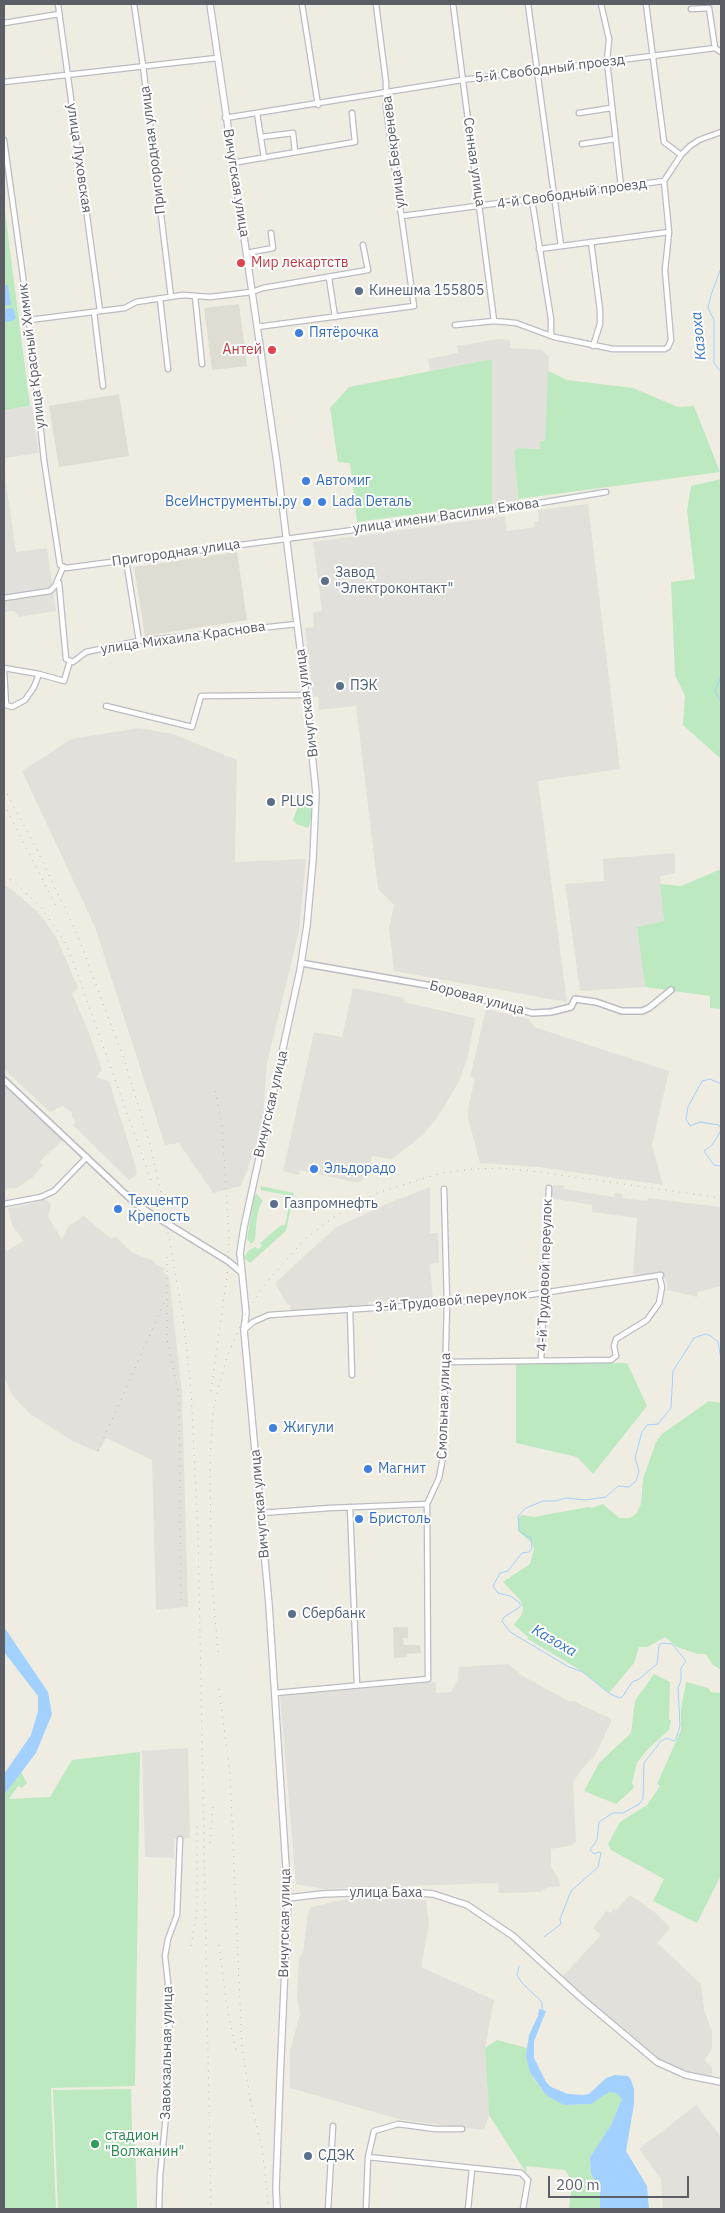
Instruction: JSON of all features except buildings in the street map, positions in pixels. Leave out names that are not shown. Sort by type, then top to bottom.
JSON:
[{"type":"main road","name":"Вичугская улица","points":[[210,4],[225,118],[258,327],[306,695],[316,802],[307,925],[302,964],[240,1248],[246,1313],[244,1330],[275,1693],[288,1898],[276,2188],[278,2209]]},
{"type":"main road","name":"улица Баха","points":[[288,1898],[374,1891],[433,1894],[468,1906],[528,1948],[580,1997],[651,2057],[664,2066],[686,2076],[721,2082]]},
{"type":"street","name":"улица Луховская","points":[[58,4],[100,311]]},
{"type":"street","name":"Пригородная улица","points":[[134,4],[171,297]]},
{"type":"street","points":[[302,4],[318,105]]},
{"type":"street","name":"улица Бекренева","points":[[335,317],[414,306],[386,107],[376,4]]},
{"type":"street","name":"Сенная улица","points":[[453,4],[494,321]]},
{"type":"street","points":[[528,4],[561,246]]},
{"type":"street","points":[[601,4],[609,39],[607,61],[621,188]]},
{"type":"street","points":[[646,4],[664,142],[681,155]]},
{"type":"street","points":[[691,9],[709,8],[715,48],[721,52]]},
{"type":"street","points":[[4,23],[59,14]]},
{"type":"street","name":"5-й Свободный проезд","points":[[225,118],[318,105],[462,80],[715,48]]},
{"type":"street","points":[[4,82],[217,58]]},
{"type":"street","points":[[579,113],[611,108]]},
{"type":"street","points":[[257,113],[264,158]]},
{"type":"street","points":[[232,163],[354,142],[352,114]]},
{"type":"street","name":"4-й Свободный проезд","points":[[402,216],[664,181],[681,155],[699,140],[721,132]]},
{"type":"street","points":[[261,137],[293,133],[295,152]]},
{"type":"street","points":[[582,144],[615,139]]},
{"type":"street","name":"улица Красный Химик","points":[[4,140],[29,320],[56,551],[60,565],[65,568]]},
{"type":"street","points":[[455,324],[494,321],[521,324],[551,336],[613,349],[665,349],[668,347],[671,340],[665,270],[669,232],[664,181]]},
{"type":"street","points":[[532,200],[551,319],[551,336]]},
{"type":"street","points":[[540,249],[669,232]]},
{"type":"street","points":[[246,253],[273,248],[271,233]]},
{"type":"street","points":[[591,242],[600,310],[600,324],[593,346]]},
{"type":"street","points":[[29,320],[125,308],[136,302],[171,297],[210,297],[252,292],[263,288],[368,270],[363,245]]},
{"type":"street","points":[[258,327],[335,317],[329,278]]},
{"type":"street","points":[[195,296],[202,364]]},
{"type":"street","points":[[160,299],[168,370]]},
{"type":"street","points":[[94,312],[103,386]]},
{"type":"street","name":"улица имени Василия Ежова","points":[[286,538],[467,514],[606,492]]},
{"type":"street","name":"Пригородная улица","points":[[65,568],[286,538]]},
{"type":"street","points":[[126,560],[139,641]]},
{"type":"street","points":[[4,598],[50,591],[65,568]]},
{"type":"street","points":[[39,674],[34,687],[25,700],[12,707],[6,705],[4,669],[39,674],[64,681],[71,661],[66,659],[59,583]]},
{"type":"street","name":"улица Михаила Краснова","points":[[71,661],[86,652],[139,641],[297,624]]},
{"type":"street","points":[[106,706],[192,727],[201,696],[306,695]]},
{"type":"street","name":"Боровая улица","points":[[302,964],[438,987],[532,1013],[551,1012],[571,1007],[576,999],[596,1002],[622,1010],[642,1011],[649,1008],[671,990]]},
{"type":"street","points":[[4,1080],[137,1205],[228,1261],[241,1272]]},
{"type":"street","points":[[4,1204],[41,1197],[54,1190],[86,1157]]},
{"type":"street","name":"4-й Трудовой переулок","points":[[542,1361],[549,1188]]},
{"type":"street","name":"Смольная улица","points":[[358,1685],[428,1679],[427,1504],[442,1469],[447,1303],[444,1189]]},
{"type":"street","name":"3-й Трудовой переулок","points":[[244,1330],[254,1322],[269,1315],[447,1303],[544,1292],[660,1275],[662,1287],[659,1303],[647,1320],[616,1339],[614,1342],[616,1353],[614,1358],[611,1360],[542,1361]]},
{"type":"street","points":[[350,1309],[352,1375]]},
{"type":"street","points":[[445,1362],[542,1361]]},
{"type":"street","points":[[261,1513],[427,1504]]},
{"type":"street","points":[[275,1693],[358,1685],[350,1507]]},
{"type":"street","name":"Завокзальная улица","points":[[159,2209],[169,2067],[170,2001],[165,1956],[168,1939],[178,1915],[180,1839]]},
{"type":"street","points":[[366,2209],[368,2157],[374,2131],[398,2124],[462,2129]]},
{"type":"street","points":[[328,2209],[333,2126]]},
{"type":"street","points":[[368,2157],[521,2173],[528,2180],[523,2209]]},
{"type":"street","points":[[468,2209],[472,2169]]},
{"type":"shaded area","points":[[239,304],[247,366],[212,370],[204,308]]},
{"type":"shaded area","points":[[499,339],[510,340],[510,348],[542,350],[549,357],[545,442],[540,449],[518,448],[514,451],[518,503],[492,507],[492,359],[430,371],[428,359],[458,353],[457,346]]},
{"type":"shaded area","points":[[119,394],[129,456],[59,467],[49,406]]},
{"type":"shaded area","points":[[32,406],[39,453],[4,458],[4,410]]},
{"type":"shaded area","points":[[4,469],[16,552],[47,548],[56,611],[19,617],[14,611],[4,612]]},
{"type":"shaded area","name":"Завод \"Электроконтакт\"","points":[[588,504],[620,769],[538,781],[567,1002],[394,971],[389,928],[394,905],[378,889],[356,706],[319,710],[318,696],[313,697],[305,628],[314,627],[313,613],[322,611],[313,542],[505,516],[507,531],[535,527],[534,522],[539,521],[538,510]]},
{"type":"shaded area","points":[[237,552],[247,620],[145,636],[134,567]]},
{"type":"shaded area","points":[[139,728],[173,734],[237,760],[235,862],[306,859],[299,931],[267,1063],[262,1132],[241,1186],[213,1193],[179,1143],[165,1145],[95,927],[22,771],[71,739]]},
{"type":"shaded area","points":[[675,853],[675,873],[660,876],[664,921],[637,927],[645,987],[580,991],[565,884],[604,881],[603,859]]},
{"type":"shaded area","points":[[4,885],[38,912],[56,937],[68,964],[78,988],[72,994],[88,1030],[102,1070],[96,1077],[109,1081],[134,1161],[137,1174],[129,1180],[73,1125],[76,1122],[72,1117],[72,1113],[63,1106],[50,1112],[4,1069]]},
{"type":"shaded area","points":[[353,988],[405,998],[403,1002],[475,1018],[468,1057],[459,1081],[439,1115],[423,1135],[392,1159],[372,1156],[367,1177],[358,1183],[300,1170],[299,1175],[283,1171],[314,1032],[342,1037]]},
{"type":"shaded area","points":[[486,1009],[529,1019],[534,1027],[669,1071],[652,1145],[663,1185],[538,1167],[480,1163],[468,1118],[468,1109],[475,1078],[470,1077]]},
{"type":"shaded area","points":[[4,1086],[63,1140],[40,1161],[43,1165],[33,1177],[17,1188],[4,1189]]},
{"type":"shaded area","points":[[553,1185],[564,1186],[564,1189],[614,1197],[615,1193],[622,1194],[622,1198],[647,1201],[648,1198],[721,1207],[721,1286],[698,1292],[697,1297],[667,1290],[668,1285],[663,1276],[633,1274],[637,1218],[592,1212],[592,1205],[551,1198]]},
{"type":"shaded area","points":[[430,1187],[430,1233],[438,1233],[439,1263],[430,1264],[433,1300],[395,1303],[394,1300],[368,1302],[368,1305],[291,1311],[290,1305],[287,1304],[275,1283],[335,1228],[386,1204]]},
{"type":"shaded area","points":[[44,1199],[51,1204],[48,1217],[62,1239],[69,1225],[76,1222],[83,1215],[106,1235],[111,1238],[116,1237],[133,1253],[156,1262],[155,1264],[164,1268],[163,1272],[169,1276],[182,1393],[188,1607],[156,1610],[152,1460],[106,1438],[98,1452],[74,1442],[29,1413],[12,1395],[4,1377],[4,1252],[24,1241],[12,1225],[8,1208],[39,1202]]},
{"type":"shaded area","points":[[393,1627],[408,1627],[408,1638],[403,1638],[404,1645],[420,1645],[421,1653],[407,1654],[407,1657],[394,1658]]},
{"type":"shaded area","points":[[508,1664],[523,1676],[570,1702],[573,1701],[612,1719],[596,1754],[581,1770],[573,1783],[576,1841],[573,1845],[551,1849],[551,1867],[559,1879],[560,1886],[546,1888],[541,1892],[499,1893],[498,1883],[323,1889],[296,1884],[280,1696],[436,1682],[436,1693],[451,1692],[458,1679],[459,1667]]},
{"type":"shaded area","points":[[188,1748],[190,1838],[174,1839],[174,1858],[145,1857],[142,1751]]},
{"type":"shaded area","points":[[630,1895],[657,1914],[670,1928],[657,1943],[701,1984],[704,2010],[712,2032],[712,2050],[704,2060],[712,2067],[712,2077],[687,2073],[658,2059],[562,1977],[601,1935],[593,1928],[606,1911],[611,1913],[613,1909],[616,1910]]},
{"type":"shaded area","points":[[355,1897],[426,1900],[429,1924],[421,1967],[494,2000],[485,2048],[489,2115],[484,2130],[402,2120],[290,2088],[290,2051],[300,2014],[297,1997],[299,1959],[303,1952],[308,1913],[311,1907]]},
{"type":"shaded area","points":[[696,2105],[721,2137],[721,2209],[663,2209],[661,2179],[639,2149]]},
{"type":"green space","points":[[4,204],[30,406],[4,410]]},
{"type":"green space","points":[[492,359],[492,504],[357,522],[350,463],[338,462],[330,408],[349,387]]},
{"type":"green space","points":[[548,371],[567,380],[633,388],[678,407],[694,406],[720,472],[518,499],[514,451],[518,448],[540,449],[540,441],[545,441]]},
{"type":"green space","points":[[721,479],[721,759],[683,725],[685,696],[675,675],[671,582],[695,579],[687,511],[691,486]]},
{"type":"green space","points":[[299,804],[309,804],[312,809],[308,828],[296,824],[293,820]]},
{"type":"green space","points":[[721,869],[721,1009],[710,1008],[710,996],[645,987],[637,927],[664,921],[660,884],[681,886]]},
{"type":"green space","points":[[260,1186],[294,1193],[286,1231],[250,1263],[244,1258],[248,1251],[255,1247],[258,1249],[262,1246],[260,1243],[280,1226],[285,1225],[291,1196],[261,1190]]},
{"type":"green space","points":[[257,1194],[263,1201],[257,1216],[255,1240],[251,1244],[247,1239],[254,1196]]},
{"type":"green space","points":[[627,1363],[647,1406],[593,1474],[577,1457],[516,1443],[516,1364]]},
{"type":"green space","points":[[709,1401],[721,1403],[721,1670],[712,1664],[706,1654],[698,1654],[677,1647],[665,1637],[647,1647],[639,1647],[634,1663],[609,1693],[580,1670],[528,1639],[514,1625],[522,1614],[523,1608],[520,1600],[503,1582],[530,1564],[534,1549],[532,1543],[518,1531],[518,1518],[522,1515],[534,1517],[588,1507],[592,1508],[603,1504],[619,1518],[630,1518],[636,1514],[641,1504],[643,1479],[656,1442],[662,1434]]},
{"type":"green space","points":[[654,1674],[670,1682],[669,1719],[671,1721],[669,1730],[647,1750],[637,1763],[632,1783],[634,1788],[616,1804],[584,1791],[599,1763],[631,1733],[635,1701]]},
{"type":"green space","points":[[686,1682],[708,1688],[711,1692],[721,1693],[721,1875],[697,1923],[653,1901],[664,1879],[611,1850],[608,1844],[620,1822],[647,1805],[660,1786],[657,1784],[681,1730],[681,1709]]},
{"type":"green space","points":[[140,1752],[135,2086],[51,2088],[56,2209],[4,2209],[4,1795],[21,1772],[27,1783],[22,1788],[18,1786],[9,1799],[50,1797],[72,1760]]},
{"type":"green space","points":[[497,2040],[527,2048],[526,2056],[534,2079],[543,2091],[564,2105],[591,2104],[613,2091],[620,2095],[622,2099],[611,2125],[590,2157],[591,2174],[600,2190],[600,2209],[569,2209],[572,2181],[565,2170],[526,2166],[527,2174],[489,2115],[485,2048]]},
{"type":"green space","name":"стадион \"Волжанин\"","points":[[131,2089],[132,2130],[135,2130],[137,2209],[58,2209],[53,2090]]},
{"type":"water","points":[[4,285],[8,285],[11,305],[4,306]]},
{"type":"water","points":[[13,308],[16,318],[12,321],[4,322],[4,309]]},
{"type":"water","points":[[4,1627],[48,1692],[52,1714],[36,1753],[4,1795],[4,1774],[31,1735],[38,1711],[38,1696],[4,1652]]},
{"type":"water","points":[[539,2009],[546,2011],[534,2041],[534,2058],[546,2082],[551,2087],[568,2094],[583,2095],[589,2094],[606,2078],[615,2075],[628,2076],[631,2080],[634,2089],[634,2104],[626,2151],[647,2186],[649,2209],[600,2209],[600,2190],[591,2174],[590,2157],[611,2125],[622,2099],[616,2093],[609,2092],[591,2104],[564,2105],[549,2097],[543,2091],[530,2072],[526,2056],[529,2035],[538,2016]]},
{"type":"waterway","name":"Казоха","points":[[721,268],[708,308],[714,320],[714,363],[721,372]]},
{"type":"waterway","name":"Казоха","points":[[721,396],[721,411]]},
{"type":"waterway","name":"Казоха","points":[[721,676],[715,691],[721,702]]},
{"type":"waterway","name":"Казоха","points":[[721,1084],[710,1079],[702,1081],[688,1107],[686,1119],[690,1126],[700,1122],[719,1125],[721,1129],[719,1134],[712,1145],[704,1151],[714,1165],[721,1166]]},
{"type":"waterway","name":"Казоха","points":[[544,1937],[561,1924],[560,1919],[571,1891],[598,1867],[601,1853],[594,1854],[590,1850],[597,1840],[599,1822],[613,1813],[623,1813],[639,1804],[643,1799],[644,1763],[661,1741],[667,1738],[674,1741],[676,1739],[680,1726],[678,1688],[681,1681],[681,1668],[686,1661],[672,1644],[662,1643],[659,1645],[657,1664],[639,1679],[632,1682],[620,1698],[610,1694],[583,1672],[569,1667],[510,1632],[502,1621],[504,1617],[520,1607],[520,1603],[510,1596],[498,1593],[493,1586],[500,1573],[508,1571],[522,1553],[529,1552],[532,1548],[531,1538],[519,1530],[518,1516],[526,1508],[543,1501],[555,1501],[566,1498],[585,1500],[606,1497],[618,1486],[629,1487],[636,1481],[639,1471],[635,1458],[642,1432],[647,1425],[658,1424],[671,1408],[673,1371],[694,1338],[705,1334],[711,1336],[718,1342],[721,1359]]},
{"type":"waterway","name":"Казоха","points":[[721,1381],[721,1394]]},
{"type":"waterway","name":"Казоха","points":[[519,1966],[517,1975],[522,1983],[542,2002],[542,2010]]},
{"type":"railway","points":[[4,788],[37,850],[77,934],[124,1059],[149,1141],[161,1193],[183,1317],[191,1390],[198,1531],[211,2209]]},
{"type":"railway","points":[[4,804],[56,906]]},
{"type":"railway","points":[[4,876],[14,882],[41,907],[67,945],[152,1183]]},
{"type":"railway","points":[[211,1391],[227,1276],[229,1236],[222,1125],[214,1085]]},
{"type":"railway","points":[[218,1652],[211,1570],[210,1457],[213,1412],[227,1357],[246,1313],[265,1284],[305,1239],[356,1203],[380,1192],[441,1173],[473,1169],[501,1168],[539,1172],[721,1198]]},
{"type":"railway","points":[[167,1257],[167,1339],[179,1397],[181,1605]]},
{"type":"railway","points":[[98,1451],[164,1303]]},
{"type":"railway","points":[[219,1689],[230,1774],[242,2048],[251,2104]]},
{"type":"railway","points":[[210,1843],[213,1805]]},
{"type":"railway","points":[[191,1946],[197,1910],[197,1825]]},
{"type":"railway","points":[[219,1945],[226,2001],[236,2051]]},
{"type":"railway","points":[[250,2099],[262,2148],[269,2209]]},
{"type":"place","name":"Мир лекартств","points":[[241,263]]},
{"type":"place","name":"Кинешма 155805","points":[[359,291]]},
{"type":"place","name":"Пятёрочка","points":[[299,333]]},
{"type":"place","name":"Антей","points":[[272,350]]},
{"type":"place","name":"Автомиг","points":[[306,481]]},
{"type":"place","name":"ВсеИнструменты.ру","points":[[307,502]]},
{"type":"place","name":"Lada Dеталь","points":[[322,502]]},
{"type":"place","name":"Завод \"Электроконтакт\"","points":[[325,581]]},
{"type":"place","name":"ПЭК","points":[[340,686]]},
{"type":"place","name":"PLUS","points":[[271,802]]},
{"type":"place","name":"Эльдорадо","points":[[314,1169]]},
{"type":"place","name":"Газпромнефть","points":[[274,1204]]},
{"type":"place","name":"Техцентр Крепость","points":[[118,1209]]},
{"type":"place","name":"Жигули","points":[[273,1428]]},
{"type":"place","name":"Магнит","points":[[368,1469]]},
{"type":"place","name":"Бристоль","points":[[359,1519]]},
{"type":"place","name":"Сбербанк","points":[[292,1614]]},
{"type":"place","name":"стадион \"Волжанин\"","points":[[95,2144]]},
{"type":"place","name":"СДЭК","points":[[308,2156]]}]
